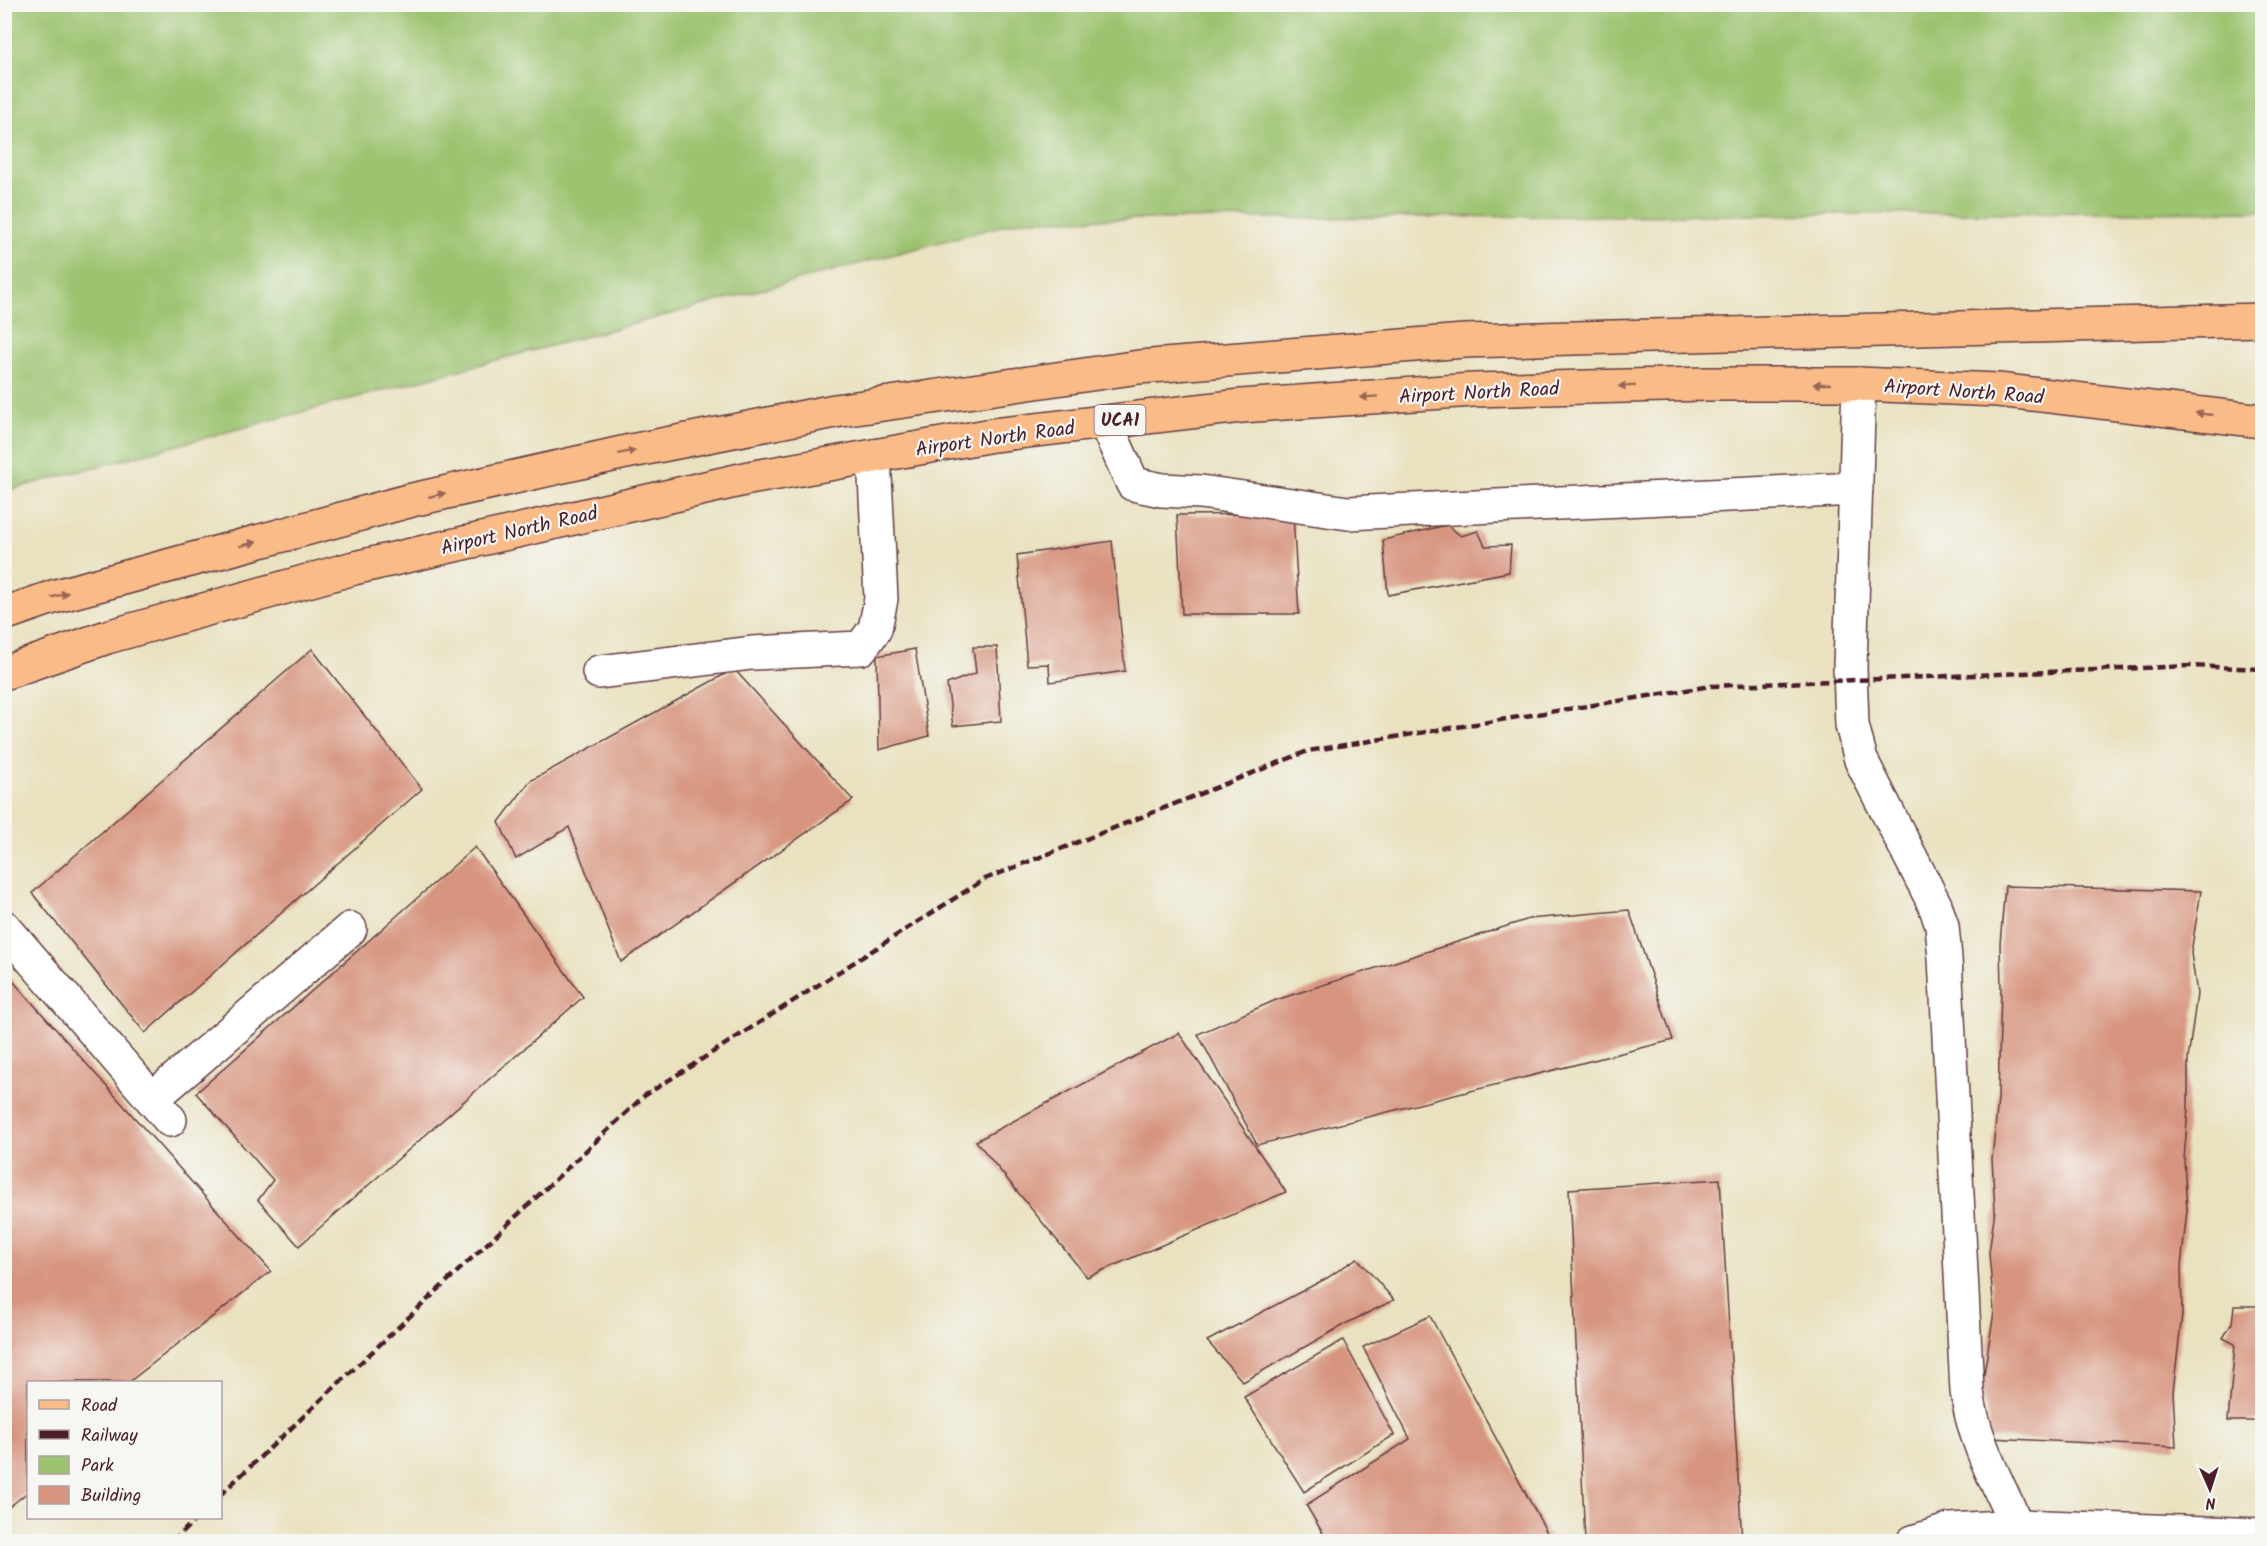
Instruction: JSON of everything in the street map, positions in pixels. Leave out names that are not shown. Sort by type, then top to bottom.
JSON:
[{"type":"main road","points":[[4,614],[53,597],[401,504],[626,452],[835,411],[1139,367],[1464,341],[2262,320]]},
{"type":"main road","name":"Airport North Road","points":[[4,673],[107,637],[354,568],[748,478],[993,435],[1241,406],[1473,390],[1706,384],[1859,384],[1998,390],[2262,421]]},
{"type":"street","points":[[1859,384],[1850,667],[1852,725],[1861,760],[1935,904],[1942,926],[1967,1391],[1970,1414],[1977,1438],[2020,1534]]},
{"type":"street","points":[[1104,422],[1133,484],[1348,513],[1856,489]]},
{"type":"street","points":[[599,672],[752,653],[861,648],[875,629],[881,599],[874,456]]},
{"type":"street","points":[[4,927],[161,1109],[350,929]]},
{"type":"street","points":[[1913,1542],[1951,1530],[2020,1534],[2262,1535]]},
{"type":"green space","points":[[5,4],[2262,5],[2262,211],[1023,220],[5,491]]},
{"type":"building","points":[[1293,514],[1299,614],[1182,614],[1177,515]]},
{"type":"building","points":[[1447,525],[1461,536],[1478,531],[1485,546],[1511,545],[1509,572],[1388,595],[1383,540]]},
{"type":"building","points":[[1112,541],[1125,671],[1050,682],[1049,664],[1027,665],[1017,555]]},
{"type":"building","points":[[973,647],[997,647],[1001,721],[953,726],[947,684],[976,673]]},
{"type":"building","points":[[312,649],[422,789],[145,1033],[32,893]]},
{"type":"building","points":[[915,649],[929,736],[879,750],[877,656]]},
{"type":"building","points":[[734,669],[853,800],[621,962],[569,827],[516,859],[499,822],[530,781]]},
{"type":"building","points":[[475,847],[583,997],[299,1246],[258,1200],[273,1180],[196,1093]]},
{"type":"building","points":[[2005,886],[2201,891],[2191,953],[2197,994],[2188,1059],[2188,1108],[2184,1160],[2187,1210],[2181,1266],[2182,1315],[2173,1392],[2176,1447],[1991,1438],[1982,1387],[1994,1312],[1989,1253],[1995,1210],[1992,1159],[1998,1099],[2000,944]]},
{"type":"building","points":[[1629,910],[1673,1040],[1257,1145],[1198,1034],[1276,1000],[1529,919]]},
{"type":"building","points":[[4,971],[271,1271],[130,1381],[27,1381],[27,1493],[4,1511]]},
{"type":"building","points":[[1179,1033],[1286,1192],[1087,1277],[976,1141]]},
{"type":"building","points":[[1720,1179],[1742,1542],[1585,1542],[1569,1189]]},
{"type":"building","points":[[1357,1258],[1394,1300],[1345,1324],[1243,1382],[1207,1341],[1327,1278]]},
{"type":"building","points":[[2234,1306],[2262,1306],[2262,1421],[2228,1421],[2235,1344],[2223,1338],[2232,1323]]},
{"type":"building","points":[[1430,1316],[1552,1542],[1328,1542],[1306,1505],[1410,1439],[1363,1347]]},
{"type":"building","points":[[1343,1340],[1394,1435],[1304,1492],[1244,1397]]},
{"type":"railway","points":[[222,1493],[644,1096],[985,879],[1308,751],[1711,686],[2190,666],[2262,669]]},
{"type":"railway","points":[[172,1542],[196,1519]]}]
